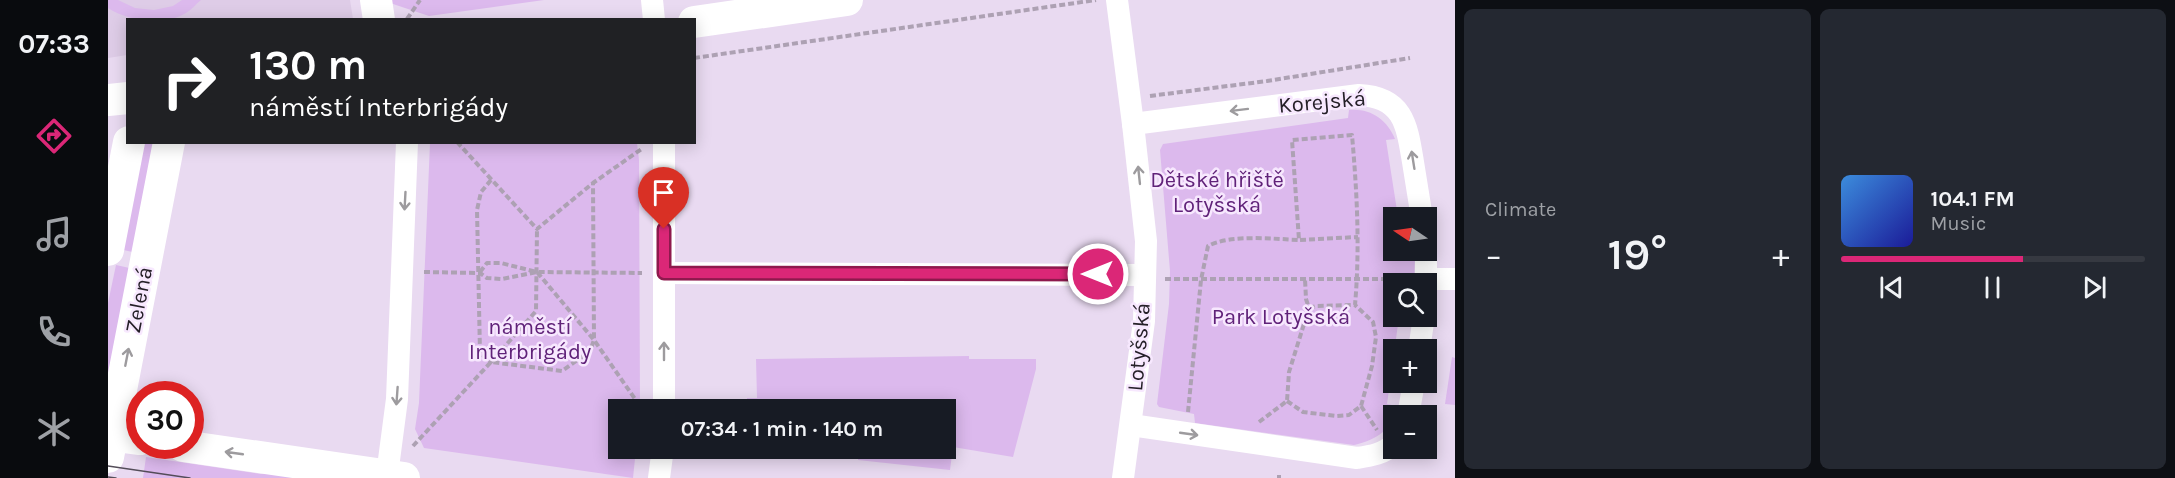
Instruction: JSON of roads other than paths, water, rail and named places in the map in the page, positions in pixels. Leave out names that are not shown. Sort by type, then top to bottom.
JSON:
[{"type":"street","points":[[376,0],[379,18]]},
{"type":"street","points":[[652,0],[654,18]]},
{"type":"street","points":[[696,22],[847,0]]},
{"type":"street","name":"Lotyšská","points":[[1117,0],[1146,241],[1155,277],[1144,321],[1123,478]]},
{"type":"street","name":"Korejská","points":[[1133,124],[1359,95],[1381,98],[1397,110],[1407,128],[1420,207]]},
{"type":"street","points":[[108,100],[126,98]]},
{"type":"street","name":"Zelená","points":[[108,250],[129,144]]},
{"type":"street","name":"Zelená","points":[[117,442],[169,144]]},
{"type":"street","points":[[204,448],[400,468],[398,399],[407,144]]},
{"type":"street","points":[[654,145],[664,273],[664,399]]},
{"type":"street","points":[[664,273],[1155,277]]},
{"type":"street","points":[[1437,282],[1455,279]]},
{"type":"street","points":[[1131,425],[1357,458],[1373,456],[1383,451]]},
{"type":"street","points":[[659,478],[662,459]]},
{"type":"tram line","points":[[108,466],[190,478]]},
{"type":"tram line","points":[[108,477],[116,478]]},
{"type":"park label","name":"Dětské hřiště Lotyšská","points":[[1217,192]]},
{"type":"park label","name":"Park Lotyšská","points":[[1281,317]]},
{"type":"park label","name":"náměstí Interbrigády","points":[[530,340]]}]
